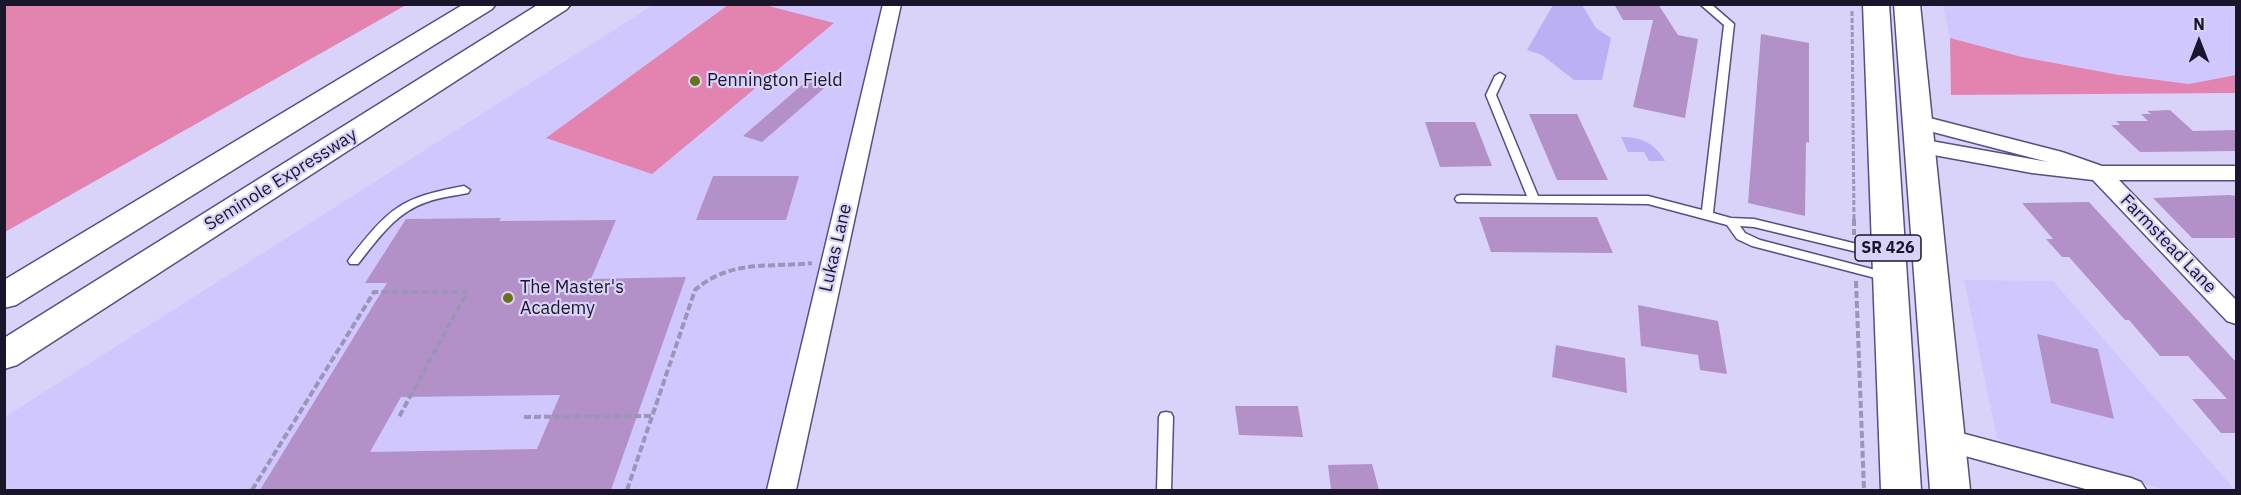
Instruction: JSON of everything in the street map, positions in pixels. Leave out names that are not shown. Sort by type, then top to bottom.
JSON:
[{"type":"main road","points":[[4,296],[483,4]]},
{"type":"main road","name":"Seminole Expressway","points":[[4,356],[558,4]]},
{"type":"main road","name":"SR 426","points":[[1876,4],[1901,490]]},
{"type":"main road","name":"SR 426","points":[[1907,4],[1950,490]]},
{"type":"main road","points":[[1889,267],[1910,278],[1936,324]]},
{"type":"street","name":"Lukas Lane","points":[[781,490],[892,4]]},
{"type":"street","points":[[1919,134],[1955,150],[2030,157],[2076,173],[2236,173]]},
{"type":"street","name":"Farmstead Lane","points":[[2099,173],[2236,315]]},
{"type":"street","points":[[1946,440],[2131,490]]},
{"type":"lane","points":[[1706,5],[1729,24],[1707,215]]},
{"type":"lane","points":[[1500,76],[1491,95],[1534,199]]},
{"type":"lane","points":[[354,261],[392,214],[401,207],[425,197],[464,190]]},
{"type":"lane","points":[[1461,199],[1648,200],[1731,222],[1754,223],[1771,227],[1889,267]]},
{"type":"lane","points":[[1731,222],[1741,236],[1770,246],[1889,267]]},
{"type":"lane","points":[[1770,246],[1771,227]]},
{"type":"lane","points":[[1164,490],[1166,417]]},
{"type":"path","points":[[1851,5],[1854,237]]},
{"type":"path","points":[[627,490],[695,290],[720,271],[736,267],[790,265],[818,261]]},
{"type":"path","points":[[1856,277],[1864,490]]},
{"type":"path","points":[[252,490],[374,292],[467,292],[399,417]]},
{"type":"path","points":[[524,417],[652,416]]},
{"type":"shaded area","points":[[5,4],[406,4],[406,5],[5,232]]},
{"type":"shaded area","name":"The Master's Academy","points":[[653,5],[892,5],[781,490],[5,490],[5,417]]},
{"type":"shaded area","name":"Pennington Field","points":[[728,5],[765,5],[834,23],[652,174],[546,138]]},
{"type":"shaded area","points":[[1553,5],[1582,5],[1596,28],[1611,38],[1602,80],[1574,80],[1542,55],[1527,50]]},
{"type":"shaded area","points":[[1943,5],[2236,5],[2236,75],[2189,84],[2119,75],[2022,57],[1950,38]]},
{"type":"shaded area","points":[[1950,38],[2022,57],[2119,75],[2189,84],[2236,75],[2236,93],[1951,95]]},
{"type":"shaded area","points":[[1621,137],[1647,142],[1665,161],[1649,161],[1644,152],[1628,152]]},
{"type":"shaded area","points":[[1964,280],[2053,281],[2235,490],[2167,490],[2029,453],[1997,438]]},
{"type":"building","points":[[1614,4],[1658,4],[1678,35],[1698,39],[1685,118],[1633,107],[1653,20],[1623,20]]},
{"type":"building","points":[[1761,34],[1809,43],[1809,143],[1806,142],[1805,216],[1748,203]]},
{"type":"building","points":[[809,79],[829,84],[762,142],[743,136]]},
{"type":"building","points":[[2170,110],[2193,131],[2236,130],[2236,151],[2140,152],[2111,125],[2120,125],[2116,121],[2148,121],[2141,114],[2151,114],[2147,111]]},
{"type":"building","points":[[1529,114],[1577,114],[1608,180],[1557,180]]},
{"type":"building","points":[[1425,122],[1475,122],[1492,166],[1440,167]]},
{"type":"building","points":[[713,176],[799,176],[786,220],[696,220]]},
{"type":"building","points":[[2236,196],[2236,238],[2192,238],[2153,198]]},
{"type":"building","points":[[2089,202],[2236,362],[2236,433],[2221,433],[2192,399],[2227,399],[2188,356],[2160,356],[2069,257],[2062,257],[2046,239],[2053,239],[2022,203]]},
{"type":"building","points":[[1479,217],[1597,217],[1613,253],[1491,252]]},
{"type":"building","points":[[406,219],[616,220],[591,279],[686,277],[611,490],[260,490],[387,283],[365,283]],"holes":[[[560,395],[537,449],[370,452],[401,397]]]},
{"type":"building","points":[[1638,305],[1718,321],[1727,374],[1700,370],[1698,355],[1641,346]]},
{"type":"building","points":[[2037,334],[2098,349],[2114,419],[2051,403]]},
{"type":"building","points":[[1556,345],[1625,358],[1627,393],[1552,377]]},
{"type":"building","points":[[1235,406],[1298,406],[1303,437],[1239,435]]},
{"type":"building","points":[[1372,464],[1379,490],[1331,490],[1328,465]]},
{"type":"place","name":"Pennington Field","points":[[695,81]]},
{"type":"place","name":"The Master's Academy","points":[[508,298]]}]
